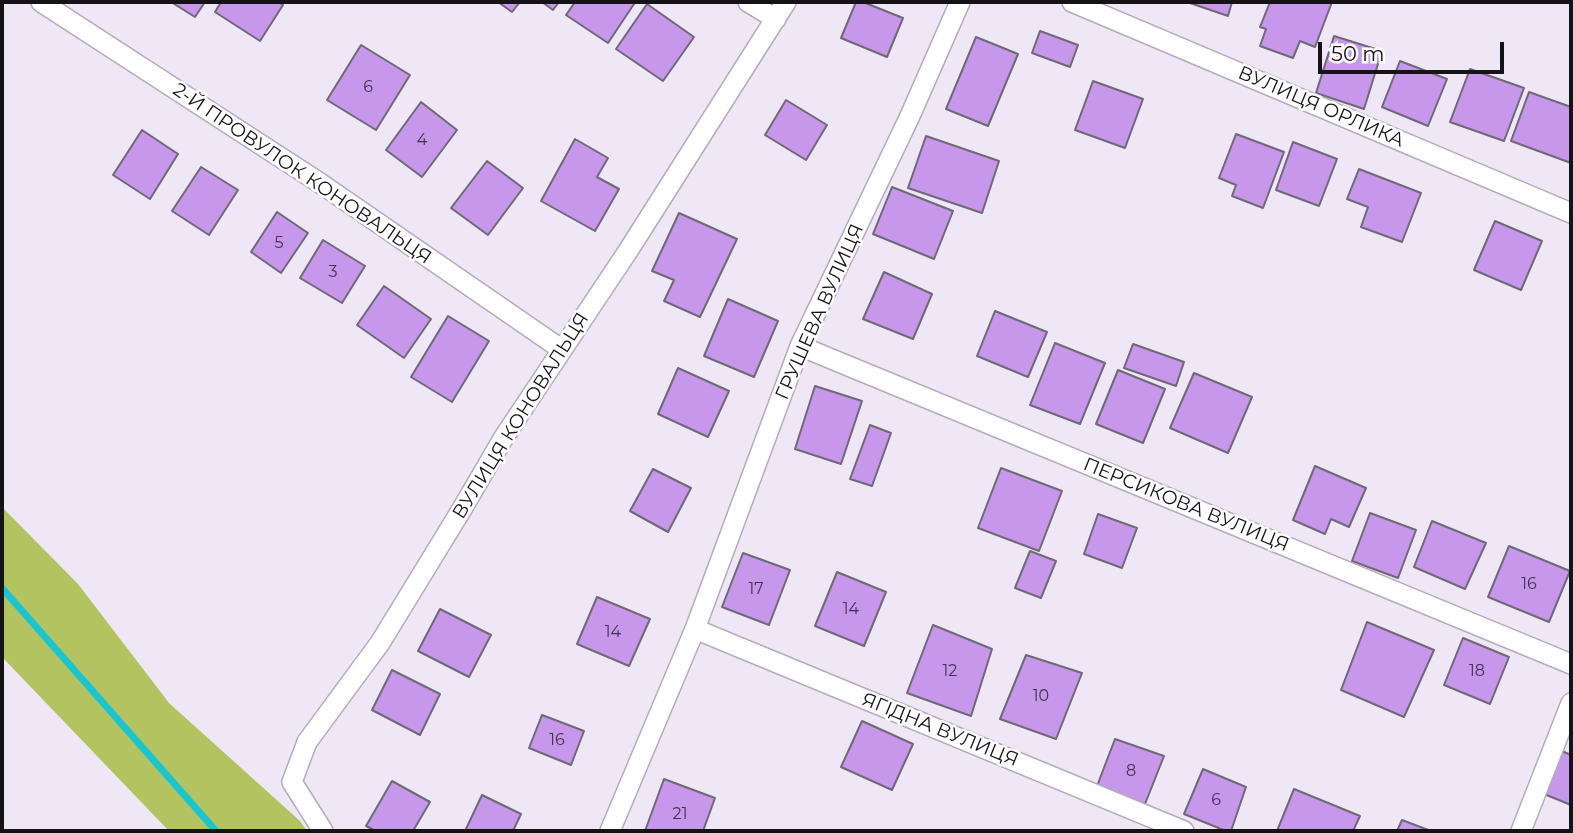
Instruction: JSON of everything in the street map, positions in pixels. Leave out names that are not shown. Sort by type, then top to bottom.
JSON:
[{"type":"street","name":"2-Й ПРОВУЛОК КОНОВАЛЬЦЯ","points":[[41,2],[320,183],[561,349]]},
{"type":"street","points":[[748,2],[781,10]]},
{"type":"street","name":"ГРУШЕВА ВУЛИЦЯ","points":[[610,831],[695,629],[800,346],[910,116],[960,2]]},
{"type":"street","name":"ВУЛИЦЯ ОРЛИКА","points":[[1072,2],[1571,213]]},
{"type":"street","name":"ВУЛИЦЯ КОНОВАЛЬЦЯ","points":[[323,831],[292,782],[307,742],[380,643],[504,437],[636,239],[781,10]]},
{"type":"street","name":"ПЕРСИКОВА ВУЛИЦЯ","points":[[800,346],[1571,664]]},
{"type":"street","name":"ЯГІДНА ВУЛИЦЯ","points":[[695,629],[1184,831]]},
{"type":"street","points":[[1521,831],[1571,703]]},
{"type":"green space","points":[[2,507],[78,584],[169,703],[300,821],[307,831],[169,831],[2,657]]},
{"type":"building","points":[[171,2],[205,2],[195,17]]},
{"type":"building","points":[[221,2],[279,2],[283,5],[260,41],[215,12]]},
{"type":"building","points":[[498,2],[520,2],[512,12]]},
{"type":"building","points":[[542,2],[559,2],[553,10]]},
{"type":"building","points":[[575,2],[634,4],[608,43],[566,15]]},
{"type":"building","points":[[856,2],[863,2],[903,18],[887,57],[841,38]]},
{"type":"building","points":[[1187,2],[1232,2],[1228,16]]},
{"type":"building","points":[[1270,2],[1332,2],[1315,47],[1300,41],[1293,58],[1260,46],[1266,29],[1260,27]]},
{"type":"building","points":[[647,4],[694,37],[663,81],[616,49]]},
{"type":"building","points":[[1040,31],[1078,45],[1070,67],[1032,53]]},
{"type":"building","points":[[1334,36],[1382,51],[1364,109],[1316,93]]},
{"type":"building","points":[[976,37],[1018,54],[988,126],[946,109]]},
{"type":"building","points":[[361,45],[410,75],[376,130],[327,100]]},
{"type":"building","points":[[1400,61],[1447,79],[1428,126],[1382,107]]},
{"type":"building","points":[[1470,69],[1524,88],[1504,141],[1450,122]]},
{"type":"building","points":[[1093,81],[1143,99],[1125,148],[1075,130]]},
{"type":"building","points":[[1529,92],[1571,107],[1571,163],[1511,141]]},
{"type":"building","points":[[786,100],[827,125],[806,160],[765,135]]},
{"type":"building","points":[[421,102],[457,130],[422,177],[386,150]]},
{"type":"building","points":[[142,130],[178,154],[150,199],[113,175]]},
{"type":"building","points":[[1236,134],[1284,152],[1263,208],[1232,196],[1236,185],[1219,178]]},
{"type":"building","points":[[926,136],[999,161],[982,213],[908,188]]},
{"type":"building","points":[[575,139],[608,158],[597,177],[619,189],[595,231],[541,201]]},
{"type":"building","points":[[1293,142],[1337,159],[1319,206],[1276,190]]},
{"type":"building","points":[[487,161],[523,188],[488,235],[451,208]]},
{"type":"building","points":[[201,167],[238,190],[209,235],[172,211]]},
{"type":"building","points":[[1359,169],[1421,193],[1402,242],[1361,227],[1368,207],[1347,199]]},
{"type":"building","points":[[892,187],[953,211],[934,259],[873,234]]},
{"type":"building","points":[[277,212],[308,233],[281,273],[251,252]]},
{"type":"building","points":[[679,213],[737,239],[700,317],[664,301],[674,280],[652,271]]},
{"type":"building","points":[[1495,221],[1542,241],[1521,290],[1474,270]]},
{"type":"building","points":[[323,240],[365,266],[342,303],[300,278]]},
{"type":"building","points":[[884,272],[932,294],[913,339],[863,319]]},
{"type":"building","points":[[384,286],[431,319],[404,358],[357,325]]},
{"type":"building","points":[[728,299],[778,321],[754,377],[704,356]]},
{"type":"building","points":[[995,311],[1047,332],[1028,377],[977,356]]},
{"type":"building","points":[[448,316],[489,341],[452,402],[411,377]]},
{"type":"building","points":[[1055,343],[1105,363],[1080,424],[1030,405]]},
{"type":"building","points":[[1133,344],[1184,362],[1176,386],[1124,368]]},
{"type":"building","points":[[678,368],[729,391],[708,437],[658,414]]},
{"type":"building","points":[[1118,370],[1165,389],[1143,443],[1096,424]]},
{"type":"building","points":[[1194,373],[1252,397],[1228,453],[1170,428]]},
{"type":"building","points":[[815,386],[862,401],[841,464],[795,449]]},
{"type":"building","points":[[870,425],[891,433],[872,486],[850,479]]},
{"type":"building","points":[[1315,466],[1366,488],[1349,527],[1331,519],[1325,534],[1293,520]]},
{"type":"building","points":[[1001,468],[1062,491],[1039,551],[978,528]]},
{"type":"building","points":[[653,469],[691,488],[668,532],[630,511]]},
{"type":"building","points":[[1370,513],[1416,530],[1398,578],[1352,561]]},
{"type":"building","points":[[1098,514],[1137,528],[1122,568],[1084,554]]},
{"type":"building","points":[[1432,521],[1486,543],[1465,589],[1414,567]]},
{"type":"building","points":[[1509,546],[1570,571],[1549,622],[1488,597]]},
{"type":"building","points":[[1030,551],[1056,561],[1041,598],[1015,588]]},
{"type":"building","points":[[743,553],[790,570],[769,625],[722,607]]},
{"type":"building","points":[[837,572],[886,592],[864,646],[815,626]]},
{"type":"building","points":[[597,597],[650,619],[629,666],[577,644]]},
{"type":"building","points":[[440,609],[491,635],[469,677],[418,651]]},
{"type":"building","points":[[1367,622],[1434,650],[1404,717],[1341,690]]},
{"type":"building","points":[[933,625],[992,649],[971,716],[907,693]]},
{"type":"building","points":[[1463,638],[1509,657],[1490,704],[1444,685]]},
{"type":"building","points":[[1026,655],[1082,673],[1056,739],[1000,719]]},
{"type":"building","points":[[392,670],[440,694],[420,735],[372,710]]},
{"type":"building","points":[[542,715],[584,731],[571,765],[529,748]]},
{"type":"building","points":[[862,721],[913,744],[892,790],[841,767]]},
{"type":"building","points":[[1115,739],[1164,756],[1145,804],[1097,786]]},
{"type":"building","points":[[1562,751],[1571,755],[1571,805],[1544,794]]},
{"type":"building","points":[[1203,769],[1246,787],[1231,831],[1184,814]]},
{"type":"building","points":[[664,779],[715,798],[703,831],[645,831]]},
{"type":"building","points":[[392,781],[430,802],[413,831],[376,831],[366,826]]},
{"type":"building","points":[[1294,789],[1360,816],[1353,831],[1277,831]]},
{"type":"building","points":[[482,795],[521,814],[513,831],[465,831]]},
{"type":"building","points":[[1402,820],[1431,831],[1397,831]]},
{"type":"waterway","points":[[2,588],[216,831]]}]
